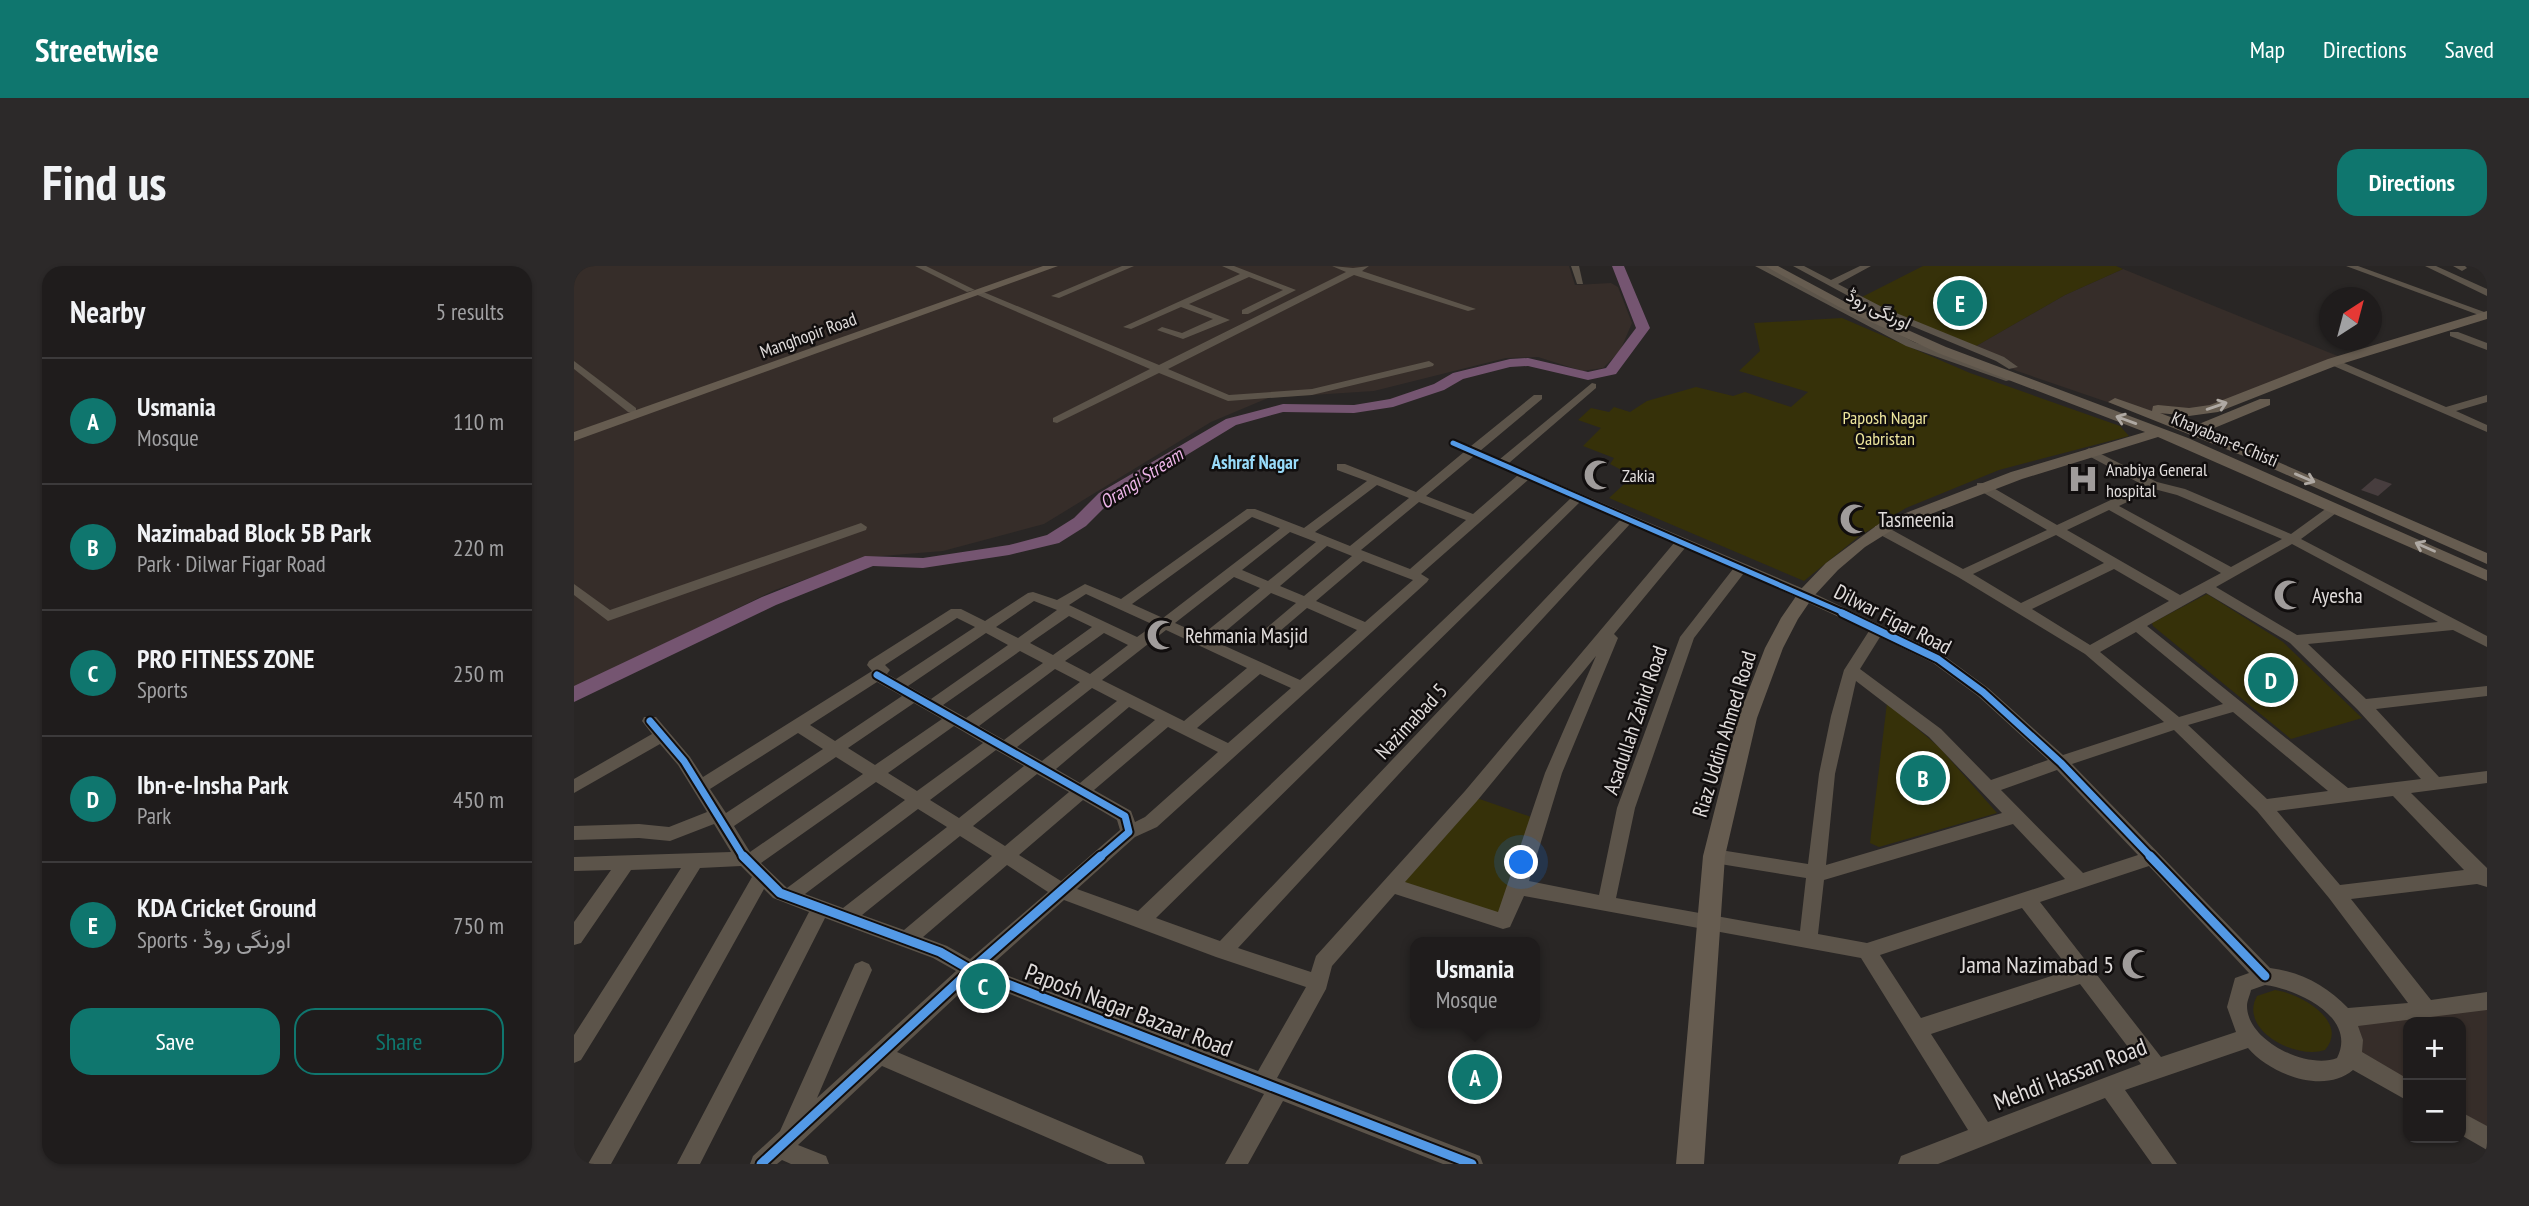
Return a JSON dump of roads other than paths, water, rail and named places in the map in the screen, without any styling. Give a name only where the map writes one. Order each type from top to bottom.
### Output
[{"type":"main road","name":"Manghopir Road","points":[[574,437],[1040,266]]},
{"type":"main road","name":"Manghopir Road","points":[[574,431],[1053,266]]},
{"type":"main road","points":[[1770,266],[1843,306],[1948,347]]},
{"type":"main road","points":[[1785,266],[1948,347]]},
{"type":"main road","points":[[2195,431],[2349,369],[2454,334],[2486,318]]},
{"type":"main road","points":[[2102,398],[2178,411],[2206,410],[2333,362],[2486,318]]},
{"type":"main road","name":"Khayaban-e-Chisti","points":[[1948,347],[2068,399],[2159,432],[2487,576]]},
{"type":"main road","name":"Khayaban-e-Chisti","points":[[1948,347],[2195,431],[2487,559]]},
{"type":"main road","name":"Riaz Uddin Ahmed Road","points":[[1690,1164],[1714,856],[1724,807],[1770,656],[1806,595],[1827,571],[1880,529],[1981,486],[2159,432]]},
{"type":"street","points":[[574,268],[580,266]]},
{"type":"street","points":[[919,266],[1157,369],[1218,394],[1239,399],[1312,391],[1429,364]]},
{"type":"street","points":[[1056,296],[1130,266]]},
{"type":"street","points":[[1226,266],[1291,290],[1245,312]]},
{"type":"street","points":[[1336,266],[1471,309]]},
{"type":"street","points":[[1057,420],[1365,266]]},
{"type":"street","points":[[1575,266],[1580,282]]},
{"type":"street","name":"اورنگی روڈ","points":[[1759,266],[1910,344],[2068,399]]},
{"type":"street","name":"اورنگی روڈ","points":[[1797,266],[1881,310],[2000,359],[2013,367]]},
{"type":"street","points":[[1831,284],[1867,266]]},
{"type":"street","points":[[2350,266],[2486,318]]},
{"type":"street","points":[[2430,266],[2487,293]]},
{"type":"street","points":[[1128,327],[1249,274]]},
{"type":"street","points":[[1181,304],[1232,323]]},
{"type":"street","points":[[1162,330],[1183,337],[1221,319]]},
{"type":"street","points":[[2454,334],[2487,346]]},
{"type":"street","points":[[2333,362],[2487,429]]},
{"type":"street","points":[[574,364],[632,410]]},
{"type":"street","points":[[1502,464],[1592,386]]},
{"type":"street","points":[[1268,634],[1306,602],[1418,496],[1538,397]]},
{"type":"street","points":[[2446,411],[2487,398]]},
{"type":"street","name":"Dilwar Figar Road","points":[[1453,443],[1806,595],[1938,659],[1965,678],[2062,762],[2265,976]]},
{"type":"street","points":[[2089,452],[2152,485],[2181,492],[2292,539],[2487,642]]},
{"type":"street","points":[[1340,467],[1474,519]]},
{"type":"street","points":[[1413,574],[1527,474]]},
{"type":"street","points":[[1307,532],[1376,480]]},
{"type":"street","points":[[1963,574],[2152,485]]},
{"type":"street","points":[[1981,486],[2179,601]]},
{"type":"street","points":[[1141,920],[1579,497]]},
{"type":"street","points":[[2109,505],[2229,572]]},
{"type":"street","points":[[2090,651],[2292,539],[2335,508]]},
{"type":"street","points":[[761,1164],[971,970],[1129,832],[1151,822],[1422,579],[1250,512],[1122,605]]},
{"type":"street","name":"Nazimabad 5","points":[[1223,951],[1629,518]]},
{"type":"street","points":[[789,896],[918,800],[1093,680],[1290,526]]},
{"type":"street","points":[[574,588],[608,616],[861,527]]},
{"type":"street","points":[[1880,529],[1963,574],[2090,651],[2177,724],[2263,806],[2336,893],[2426,1010]]},
{"type":"street","points":[[1203,642],[1327,540]]},
{"type":"street","points":[[1236,1164],[1319,983],[1324,962],[1471,796],[1682,541]]},
{"type":"street","points":[[2021,609],[2114,564]]},
{"type":"street","name":"Asadullah Zahid Road","points":[[1606,904],[1626,808],[1687,637],[1742,567]]},
{"type":"street","points":[[1232,571],[1366,628]]},
{"type":"street","points":[[2205,586],[2295,640],[2363,705],[2435,785]]},
{"type":"street","points":[[931,706],[1019,644],[1085,588],[1300,686]]},
{"type":"street","points":[[896,686],[1033,596],[1139,644]]},
{"type":"street","points":[[700,788],[877,675],[882,670],[874,665],[956,612],[1229,751]]},
{"type":"street","points":[[1391,885],[1501,922],[1505,919],[1568,733],[1619,620]]},
{"type":"street","points":[[2137,625],[2346,796]]},
{"type":"street","points":[[2295,640],[2456,625]]},
{"type":"street","points":[[599,1164],[752,865],[875,774],[1055,661],[1102,626]]},
{"type":"street","points":[[1808,941],[1827,774],[1852,670],[1878,628]]},
{"type":"street","points":[[1186,729],[1258,667]]},
{"type":"street","points":[[1852,670],[1935,733],[2080,883]]},
{"type":"street","points":[[877,675],[1125,816],[1129,832]]},
{"type":"street","points":[[2363,705],[2487,691]]},
{"type":"street","points":[[574,833],[639,831],[670,834],[720,820],[914,696]]},
{"type":"street","points":[[846,918],[960,827],[1129,699]]},
{"type":"street","points":[[1988,788],[2122,740],[2237,705]]},
{"type":"street","points":[[906,940],[1167,719]]},
{"type":"street","points":[[799,725],[1062,891],[1223,951],[1319,983]]},
{"type":"street","name":"Paposh Nagar Bazaar Road","points":[[574,787],[656,728],[684,761],[720,820],[752,865],[780,893],[940,952],[971,970],[1271,1086],[1431,1157],[1472,1164]]},
{"type":"street","points":[[2263,806],[2487,777]]},
{"type":"street","points":[[2398,790],[2485,878]]},
{"type":"street","points":[[1714,856],[1815,874],[2016,816]]},
{"type":"street","points":[[1518,887],[1867,951],[2152,858]]},
{"type":"street","points":[[574,864],[695,861],[752,865]]},
{"type":"street","points":[[574,1053],[695,861]]},
{"type":"street","points":[[574,937],[626,863]]},
{"type":"street","points":[[2336,893],[2485,878]]},
{"type":"street","points":[[2027,900],[2157,1068]]},
{"type":"street","points":[[688,1164],[821,908]]},
{"type":"street","points":[[1867,951],[1983,1134]]},
{"type":"street","points":[[783,1144],[862,970]]},
{"type":"street","points":[[1917,1029],[2085,974]]},
{"type":"street","points":[[2265,976],[2296,982],[2316,992],[2343,1018],[2354,1043],[2352,1058],[2340,1069],[2323,1073],[2306,1071],[2284,1063],[2251,1037],[2239,1020],[2235,996],[2242,984],[2265,976]]},
{"type":"street","points":[[2343,1018],[2487,1001]]},
{"type":"street","name":"Mehdi Hassan Road","points":[[1923,1162],[1983,1134],[2157,1068],[2251,1037]]},
{"type":"street","points":[[881,1055],[1133,1164]]},
{"type":"street","points":[[2352,1058],[2403,1088]]},
{"type":"street","points":[[2110,1087],[2166,1164]]},
{"type":"street","points":[[2466,1126],[2487,1139]]},
{"type":"street","points":[[783,1144],[818,1164]]},
{"type":"waterway","name":"Orangi Stream","points":[[574,695],[769,601],[871,560],[923,563],[1009,550],[1053,539],[1080,522],[1105,497],[1231,422],[1283,408],[1354,409],[1393,403],[1439,387],[1458,376],[1510,363],[1528,362],[1588,376],[1611,371],[1643,328],[1618,266]]},
{"type":"place","name":"KDA Cricket Ground","points":[[1960,303]]},
{"type":"place","name":"Zakia","points":[[1599,475]]},
{"type":"place","name":"Anabiya General hospital","points":[[2083,479]]},
{"type":"place","name":"Tasmeenia","points":[[1855,519]]},
{"type":"place","name":"Ayesha","points":[[2289,595]]},
{"type":"place","name":"Rehmania Masjid","points":[[1162,635]]},
{"type":"place","name":"Ibn-e-Insha Park","points":[[2271,680]]},
{"type":"place","name":"Nazimabad Block 5B Park","points":[[1923,778]]},
{"type":"place","name":"Jama Nazimabad 5","points":[[2137,964]]},
{"type":"place","name":"PRO FITNESS ZONE","points":[[983,986]]},
{"type":"place","name":"Usmania","points":[[1475,1077]]},
{"type":"district","name":"Ashraf Nagar","points":[[1255,462]]},
{"type":"park label","name":"Paposh Nagar Qabristan","points":[[1885,427]]}]
